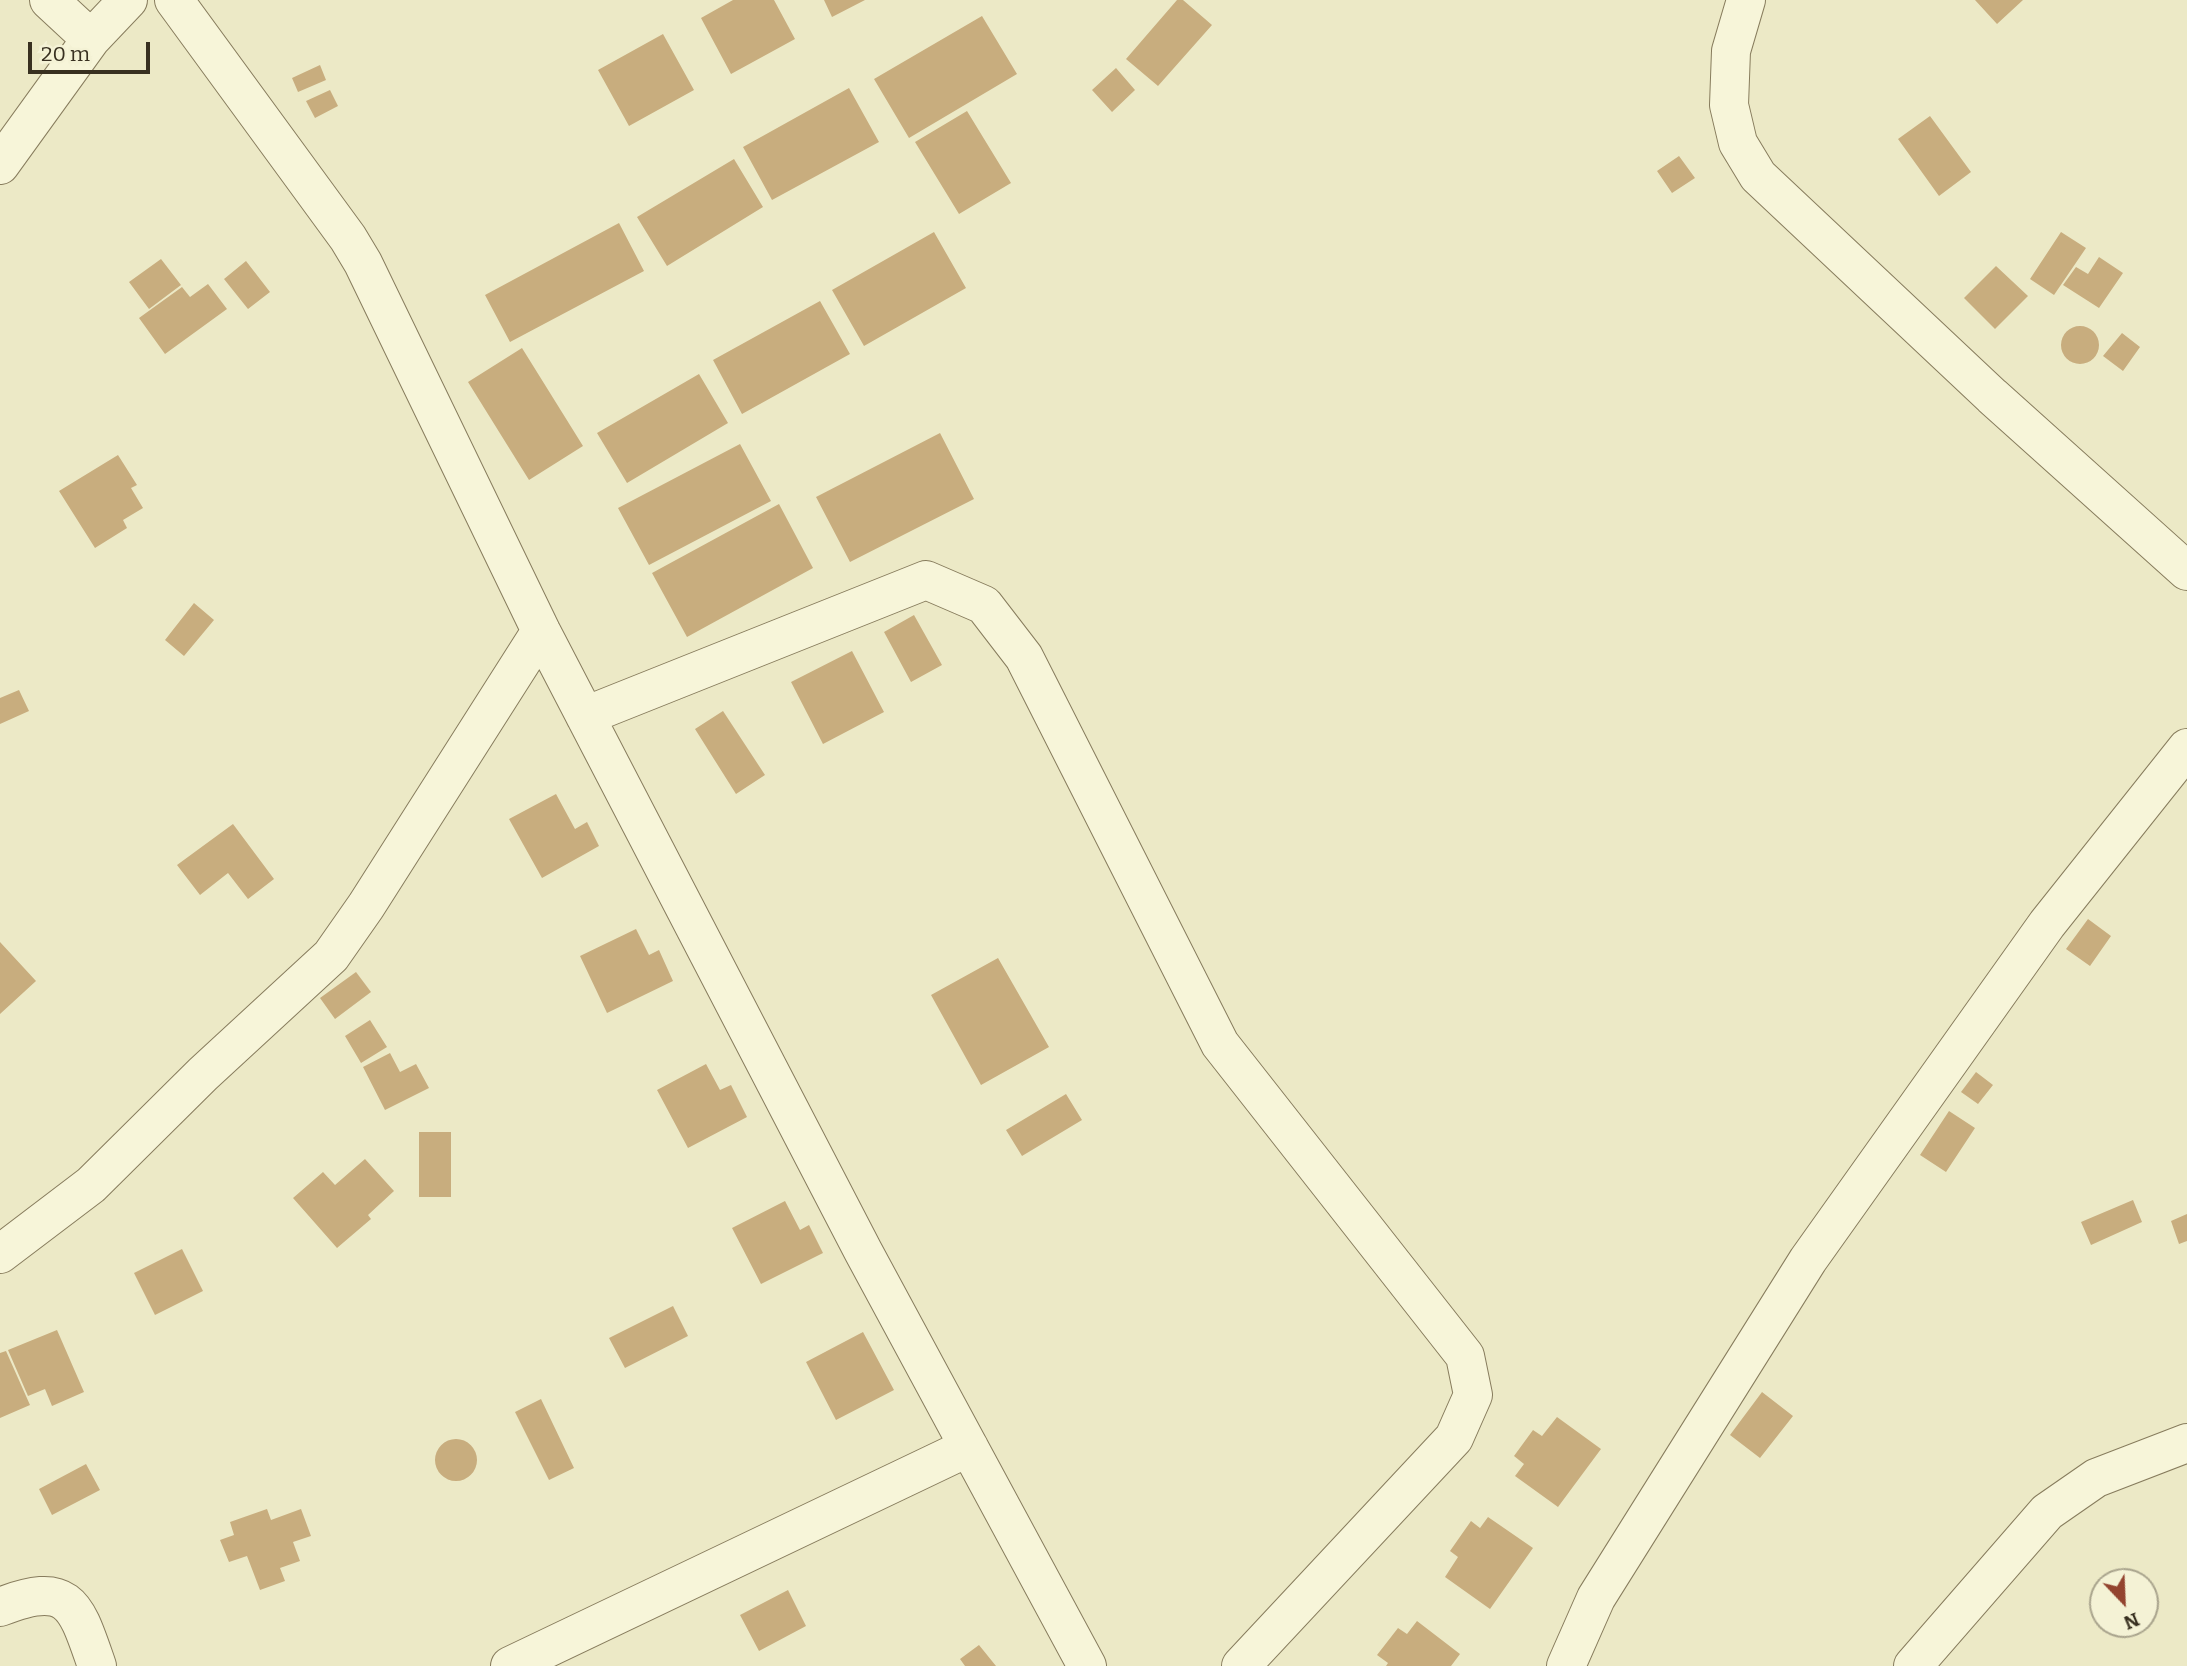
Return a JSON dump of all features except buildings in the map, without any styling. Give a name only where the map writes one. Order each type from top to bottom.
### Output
[{"type":"street","points":[[49,0],[91,39]]},
{"type":"street","points":[[0,165],[91,39],[128,0]]},
{"type":"street","points":[[174,0],[358,255],[541,631],[863,1251],[1087,1666]]},
{"type":"street","points":[[1746,0],[1731,51],[1729,105],[1738,143],[1758,176],[1992,396],[2187,571]]},
{"type":"street","points":[[585,716],[926,580],[984,606],[1024,657],[1220,1044],[1465,1356],[1473,1395],[1454,1438],[1241,1666]]},
{"type":"street","points":[[0,1254],[91,1185],[203,1074],[331,956],[366,906],[541,631]]},
{"type":"street","points":[[1566,1666],[1596,1598],[1808,1260],[2047,924],[2187,748]]},
{"type":"street","points":[[1913,1666],[2047,1512],[2096,1478],[2187,1443]]},
{"type":"street","points":[[510,1666],[969,1447]]},
{"type":"street","points":[[0,1607],[33,1597],[54,1596],[69,1603],[79,1616],[97,1666]]}]
